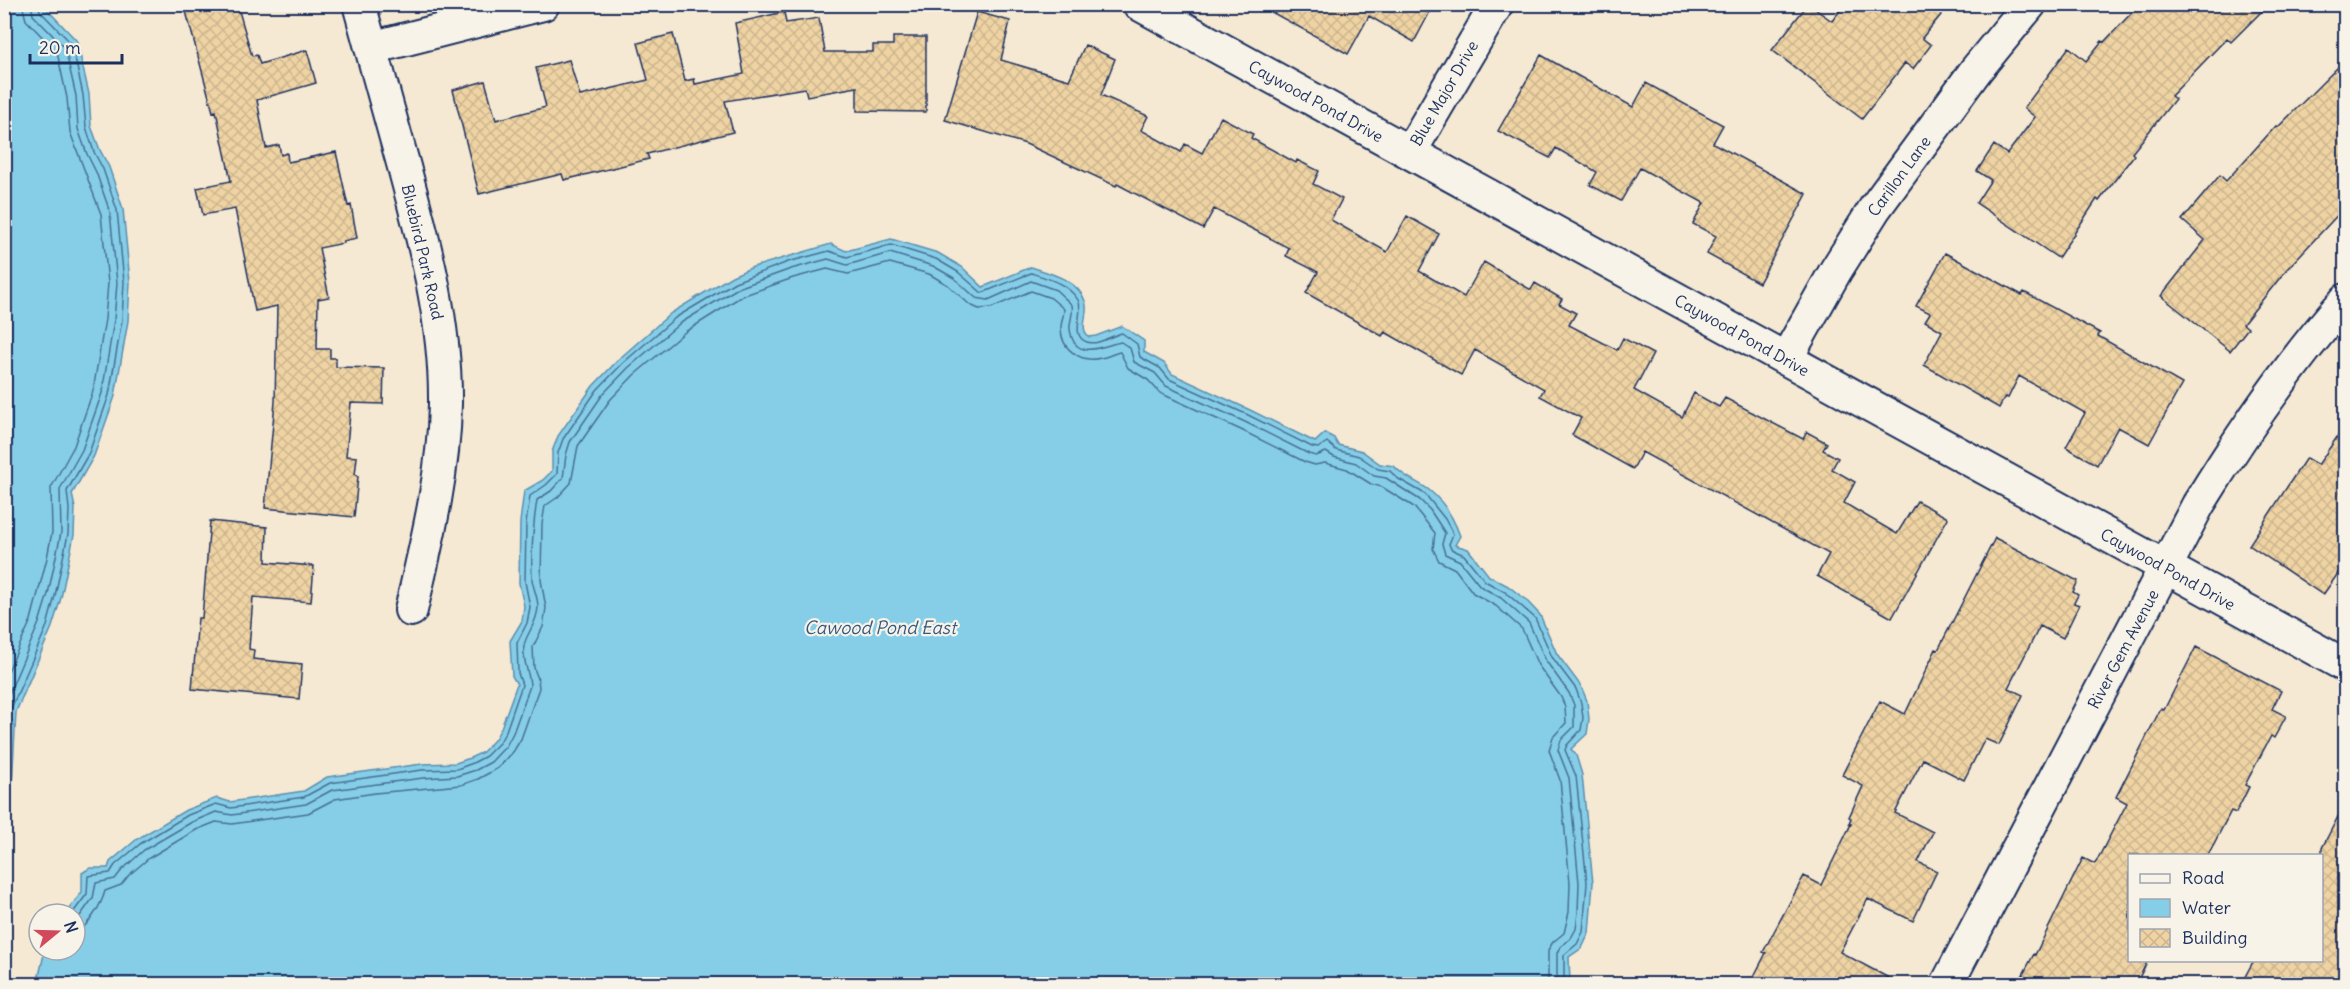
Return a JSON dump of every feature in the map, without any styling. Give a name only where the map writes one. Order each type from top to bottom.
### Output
[{"type":"street","name":"Bluebird Park Road","points":[[359,4],[430,268],[441,327],[445,405],[438,485],[435,508],[411,610]]},
{"type":"street","points":[[371,48],[543,4]]},
{"type":"street","name":"Caywood Pond Drive","points":[[1138,4],[2346,666]]},
{"type":"street","name":"Blue Major Drive","points":[[1410,152],[1497,4]]},
{"type":"street","name":"Carillon Lane","points":[[1786,359],[1841,262],[1875,208],[1970,78],[2030,4]]},
{"type":"street","name":"River Gem Avenue","points":[[1947,984],[2198,505],[2242,434],[2295,362],[2346,300]]},
{"type":"water","points":[[42,4],[77,41],[89,94],[91,126],[109,167],[123,209],[130,282],[128,321],[115,396],[94,456],[72,494],[75,508],[74,535],[61,598],[52,627],[16,712],[11,804],[5,824],[4,5]]},
{"type":"water","name":"Cawood Pond East","points":[[891,239],[938,253],[962,267],[983,287],[1031,267],[1062,278],[1076,288],[1085,301],[1084,329],[1089,337],[1122,326],[1144,341],[1144,352],[1164,363],[1172,374],[1315,442],[1325,433],[1334,438],[1338,445],[1362,451],[1380,464],[1394,466],[1439,499],[1460,536],[1455,545],[1468,549],[1489,576],[1508,586],[1540,615],[1557,654],[1581,686],[1587,701],[1589,719],[1587,734],[1571,749],[1576,755],[1582,775],[1593,883],[1589,933],[1582,948],[1569,957],[1570,984],[37,984],[42,962],[87,962],[87,902],[74,902],[82,892],[82,873],[90,868],[108,868],[110,862],[137,839],[186,810],[217,798],[230,802],[304,791],[327,777],[422,764],[456,763],[483,752],[501,728],[517,684],[512,676],[510,641],[522,621],[524,606],[519,583],[520,522],[524,491],[543,480],[552,471],[552,452],[558,436],[593,386],[619,359],[671,313],[732,276],[753,267],[831,244],[846,251]]},
{"type":"building","points":[[184,4],[237,4],[252,56],[257,55],[260,64],[307,50],[316,83],[257,100],[266,148],[279,145],[281,155],[287,153],[288,162],[336,152],[348,206],[351,205],[357,238],[319,248],[329,297],[318,299],[317,349],[330,349],[330,358],[336,358],[336,367],[384,368],[383,404],[351,403],[346,456],[357,457],[355,475],[358,476],[354,517],[265,508],[275,402],[277,306],[255,311],[235,209],[203,215],[197,188],[231,181],[216,111],[213,112]]},
{"type":"building","points":[[1257,4],[1434,4],[1414,42],[1369,16],[1348,54]]},
{"type":"building","points":[[1808,4],[1832,21],[1845,4],[1950,4],[1922,38],[1931,45],[1913,69],[1905,63],[1862,119],[1772,50]]},
{"type":"building","points":[[2140,4],[2269,4],[2231,42],[2227,38],[2171,96],[2175,99],[2132,153],[2134,155],[2099,201],[2097,199],[2058,258],[1976,203],[1991,180],[1977,171],[1994,145],[2007,154],[2035,117],[2024,108],[2069,47],[2086,61],[2102,41],[2104,42]]},
{"type":"building","points":[[784,12],[786,23],[819,18],[825,52],[873,52],[873,45],[893,45],[893,37],[926,37],[926,112],[857,111],[857,87],[807,96],[805,88],[725,101],[733,132],[647,154],[649,159],[564,180],[562,174],[479,194],[453,90],[485,81],[496,120],[546,107],[536,68],[569,60],[580,96],[648,80],[638,43],[673,34],[685,81],[694,79],[695,84],[744,74],[735,23]]},
{"type":"building","points":[[977,12],[1010,21],[1001,60],[1069,80],[1085,45],[1115,59],[1101,95],[1148,116],[1141,130],[1181,152],[1185,144],[1202,153],[1221,117],[1253,134],[1251,138],[1296,163],[1297,160],[1319,171],[1313,184],[1342,199],[1331,220],[1387,252],[1407,216],[1439,234],[1419,271],[1464,297],[1484,262],[1531,290],[1535,283],[1562,299],[1559,304],[1576,313],[1569,325],[1617,350],[1623,338],[1653,354],[1634,390],[1682,417],[1694,393],[1719,407],[1725,398],[1803,439],[1807,432],[1827,443],[1823,450],[1838,458],[1832,469],[1855,482],[1844,503],[1897,534],[1917,501],[1948,518],[1892,618],[1817,576],[1829,554],[1642,452],[1633,469],[1572,435],[1581,418],[1540,396],[1544,389],[1475,350],[1461,375],[1385,332],[1382,336],[1306,293],[1318,272],[1286,256],[1289,248],[1214,209],[1203,229],[1117,184],[1116,186],[1026,144],[945,120]]},
{"type":"building","points":[[1541,55],[1633,107],[1646,83],[1723,125],[1713,143],[1807,194],[1759,283],[1707,254],[1716,236],[1693,224],[1704,203],[1640,168],[1621,201],[1590,185],[1597,172],[1556,148],[1550,158],[1498,131]]},
{"type":"building","points":[[2346,59],[2346,206],[2287,269],[2243,324],[2248,328],[2230,351],[2161,296],[2205,240],[2182,220],[2220,175],[2226,181],[2276,126],[2278,127]]},
{"type":"building","points":[[1945,253],[2022,295],[2024,292],[2100,333],[2098,336],[2182,384],[2149,444],[2118,427],[2097,465],[2066,447],[2085,413],[2019,376],[2008,398],[2005,397],[1999,408],[1924,365],[1942,331],[1925,321],[1930,313],[1916,306]]},
{"type":"building","points":[[2346,424],[2346,562],[2323,595],[2249,545],[2306,458],[2318,465]]},
{"type":"building","points":[[210,521],[267,527],[266,562],[314,566],[311,602],[253,597],[249,649],[254,650],[253,659],[302,664],[299,699],[192,689],[198,618],[202,618]]},
{"type":"building","points":[[1995,538],[2078,581],[2073,592],[2078,595],[2074,603],[2079,605],[2063,638],[2040,626],[2008,688],[2023,695],[1999,745],[1985,739],[1964,780],[1923,759],[1895,813],[1933,832],[1918,862],[1937,871],[1913,921],[1868,899],[1840,952],[1900,984],[1750,984],[1766,953],[1763,952],[1804,876],[1821,885],[1851,824],[1849,817],[1863,786],[1842,775],[1880,701],[1905,714],[1936,649],[1938,650]]},
{"type":"building","points":[[2196,647],[2281,691],[2272,709],[2286,716],[2274,738],[2271,736],[2245,785],[2249,787],[2236,813],[2231,811],[2209,854],[2128,854],[2128,962],[2147,962],[2136,984],[2018,984],[2035,955],[2083,858],[2095,864],[2127,803],[2116,797],[2161,708],[2164,710]]},
{"type":"building","points":[[2346,801],[2346,984],[2241,984],[2253,962],[2323,962],[2322,848]]}]
